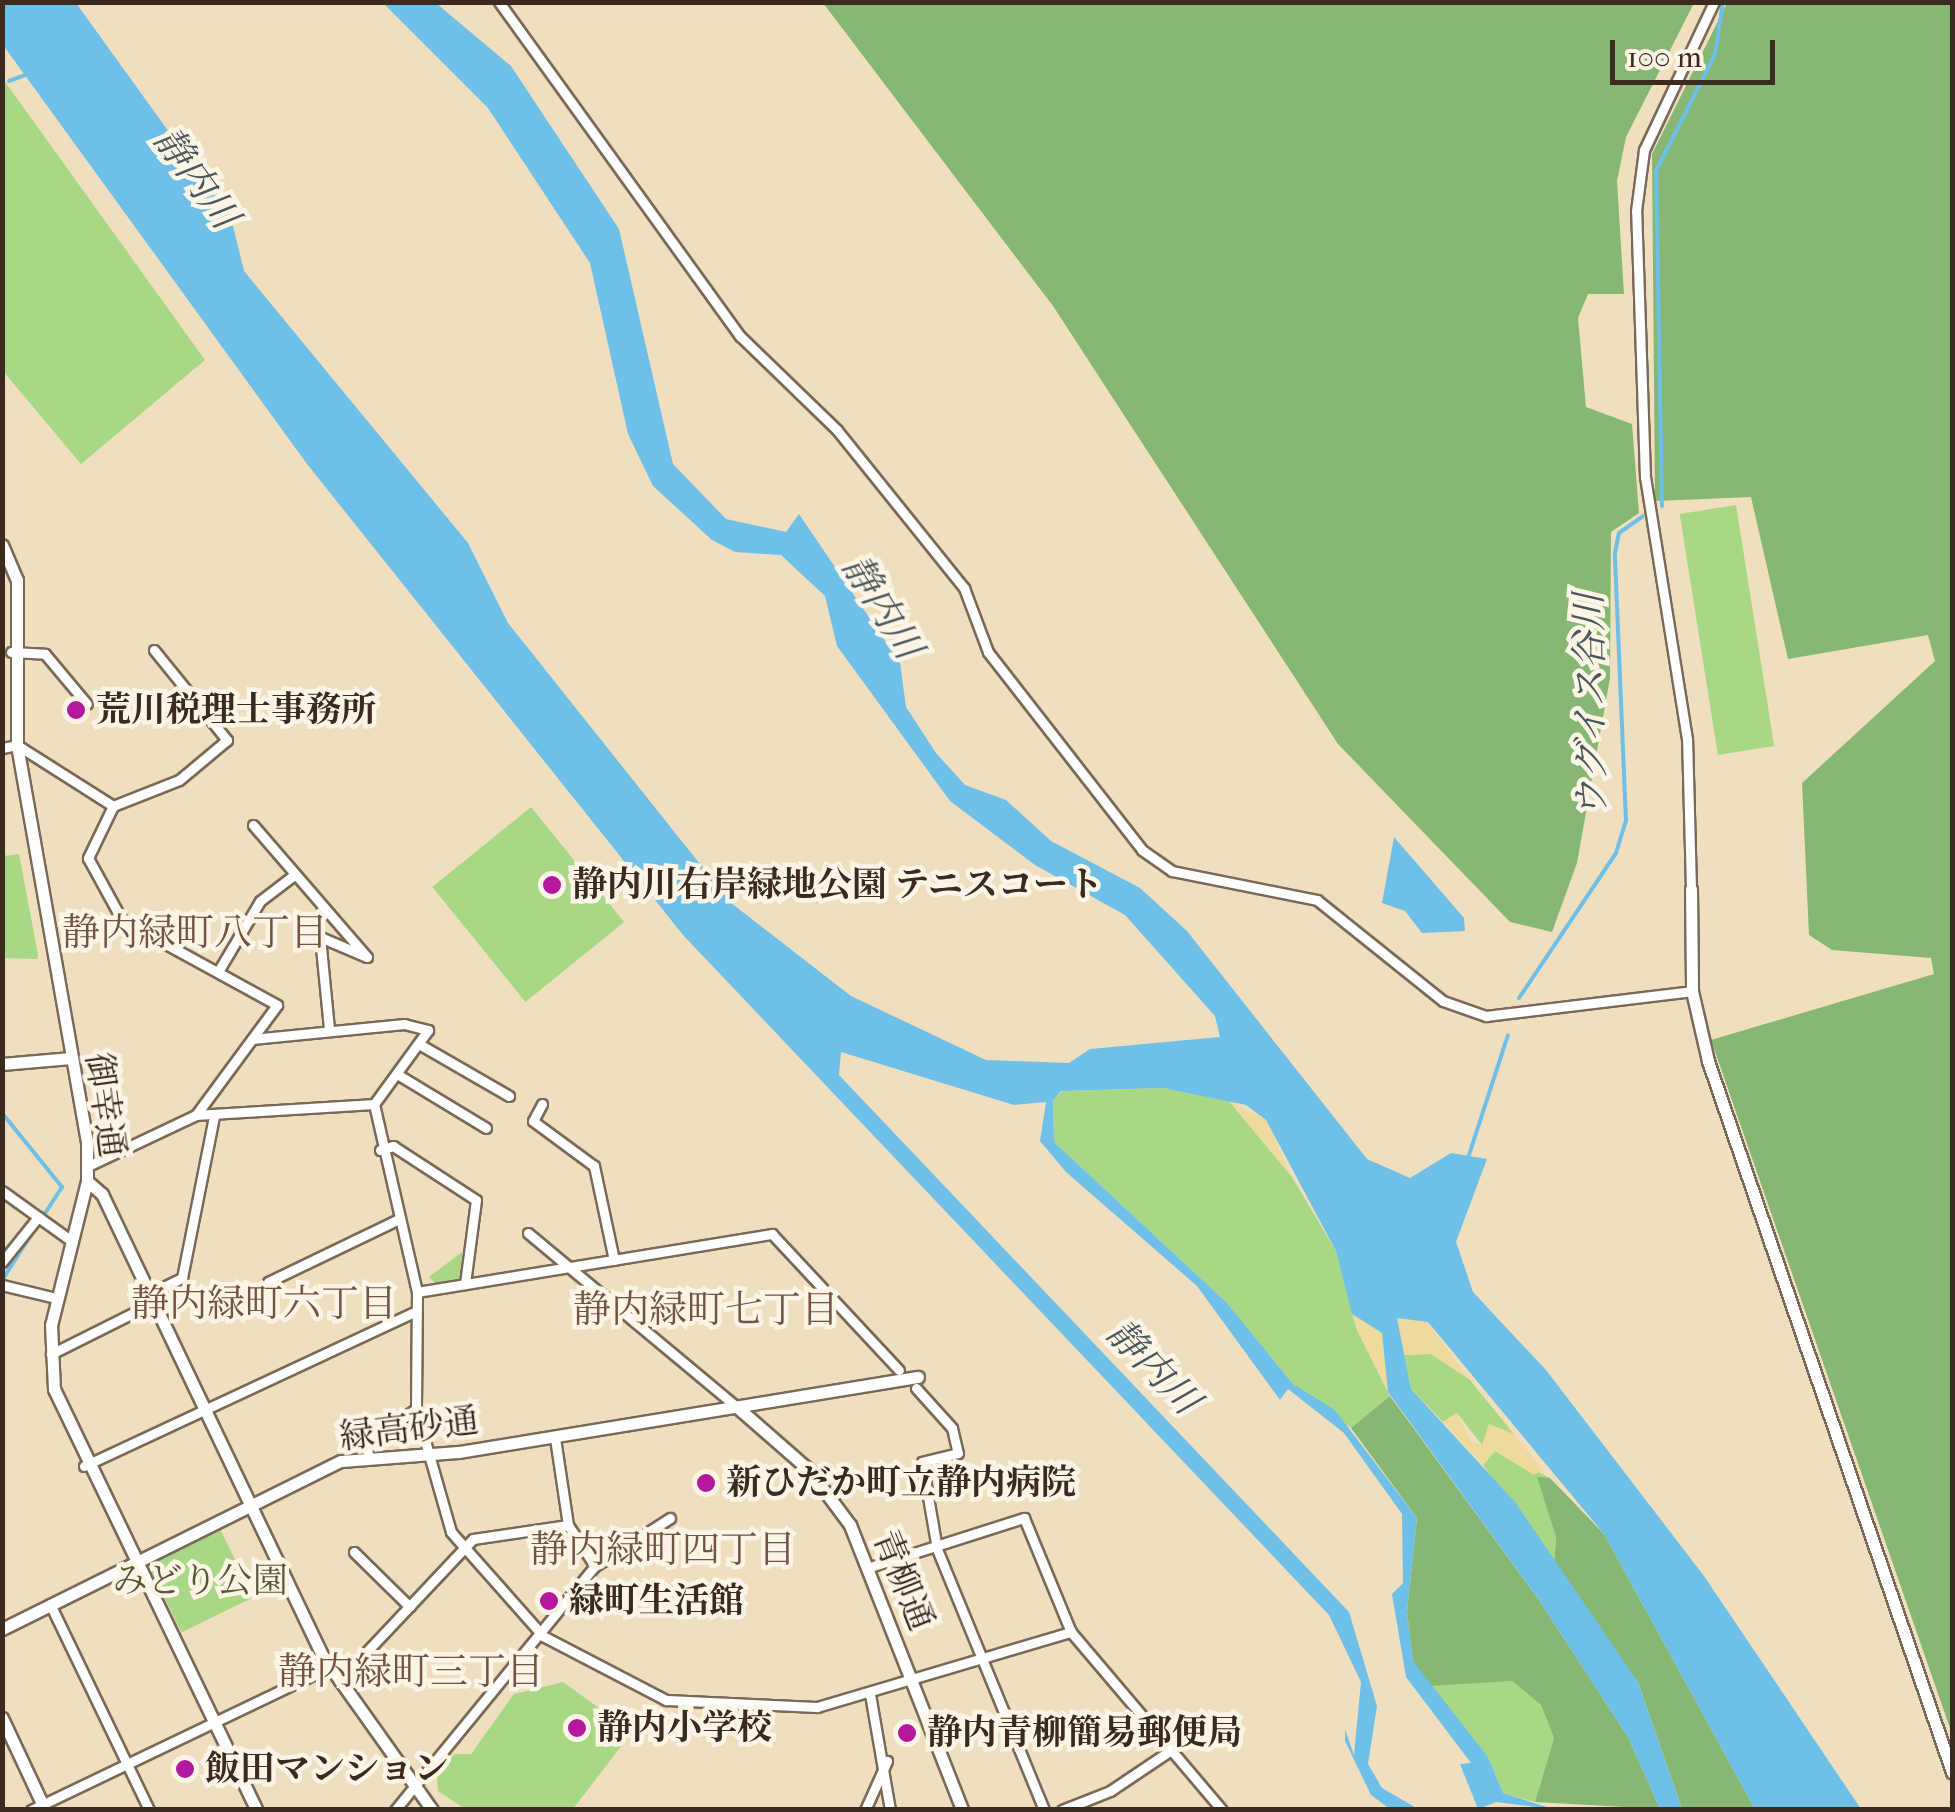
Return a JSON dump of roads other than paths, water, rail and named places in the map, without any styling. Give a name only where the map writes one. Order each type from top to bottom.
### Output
[{"type":"street","points":[[498,2],[740,336],[837,430],[964,588],[988,652],[1142,850],[1172,871],[1318,900],[1415,982],[1486,1016],[1692,990]]},
{"type":"street","points":[[1714,2],[1644,150],[1636,212],[1645,477],[1687,739],[1692,990],[1758,1224],[1952,1772]]},
{"type":"street","name":"御幸通","points":[[2,545],[17,580],[11,652],[16,745],[88,1166],[73,1242],[56,1298],[50,1354],[58,1403],[84,1466],[257,1810]]},
{"type":"street","points":[[154,650],[227,740],[179,780],[112,806],[88,858],[122,920],[277,1005],[196,1115]]},
{"type":"street","points":[[11,652],[45,654],[87,704]]},
{"type":"street","points":[[2,748],[16,745],[112,806]]},
{"type":"street","points":[[253,825],[367,957],[320,937],[329,1029]]},
{"type":"street","points":[[219,970],[260,901],[294,874]]},
{"type":"street","points":[[252,1038],[404,1024],[428,1030],[374,1104],[380,1150],[418,1292],[416,1409],[426,1454],[462,1551],[543,1636],[624,1684],[690,1704],[817,1707],[1072,1632]]},
{"type":"street","points":[[418,1044],[509,1096]]},
{"type":"street","points":[[2,1064],[72,1058]]},
{"type":"street","points":[[397,1074],[486,1128]]},
{"type":"street","points":[[88,1166],[196,1115],[374,1104]]},
{"type":"street","points":[[542,1104],[533,1121],[594,1166],[614,1260]]},
{"type":"street","points":[[50,1354],[182,1278],[214,1116]]},
{"type":"street","points":[[380,1150],[393,1146],[476,1200],[466,1284]]},
{"type":"street","points":[[87,1181],[151,1299],[246,1503],[329,1667],[412,1791],[432,1810]]},
{"type":"street","points":[[2,1191],[73,1242]]},
{"type":"street","points":[[268,1282],[399,1219]]},
{"type":"street","points":[[2,1262],[42,1220]]},
{"type":"street","points":[[528,1233],[560,1268],[737,1407]]},
{"type":"street","points":[[418,1292],[772,1234],[900,1370]]},
{"type":"street","points":[[2,1285],[56,1298]]},
{"type":"street","points":[[84,1466],[202,1407],[415,1312]]},
{"type":"street","points":[[917,1383],[952,1428],[958,1453],[922,1462],[937,1549],[1044,1810]]},
{"type":"street","name":"緑高砂通","points":[[2,1630],[246,1503],[368,1457],[555,1438],[737,1407],[917,1383]]},
{"type":"street","name":"青柳通","points":[[737,1407],[808,1470],[870,1567],[962,1810]]},
{"type":"street","points":[[368,1457],[367,1443],[416,1409]]},
{"type":"street","points":[[555,1438],[568,1524],[595,1566]]},
{"type":"street","points":[[394,1810],[543,1636],[595,1566],[670,1518]]},
{"type":"street","points":[[870,1567],[937,1549],[1024,1518],[1072,1632],[1168,1752],[1222,1810]]},
{"type":"street","points":[[339,1681],[473,1539],[568,1524]]},
{"type":"street","points":[[354,1552],[410,1606]]},
{"type":"street","points":[[50,1604],[149,1810]]},
{"type":"street","points":[[2,1718],[40,1808],[329,1667]]},
{"type":"street","points":[[870,1694],[888,1758],[890,1810]]},
{"type":"street","points":[[1062,1810],[1110,1791],[1168,1752]]},
{"type":"street","points":[[864,1810],[888,1758]]},
{"type":"water","name":"静内川","points":[[2,3],[76,3],[231,218],[244,271],[468,543],[508,623],[731,903],[851,996],[986,1060],[1069,1063],[1090,1049],[1220,1037],[1215,1016],[1125,915],[1035,865],[950,801],[837,646],[825,596],[781,555],[735,552],[712,540],[653,486],[628,434],[590,263],[488,108],[383,3],[436,3],[511,66],[619,229],[673,464],[726,519],[786,532],[799,514],[900,663],[906,707],[936,753],[965,785],[1006,800],[1051,841],[1140,888],[1187,931],[1367,1159],[1410,1178],[1451,1153],[1487,1159],[1456,1242],[1473,1292],[1546,1370],[1704,1576],[1861,1809],[1755,1809],[1604,1534],[1428,1322],[1397,1318],[1411,1389],[1515,1502],[1638,1682],[1682,1809],[1660,1809],[1628,1737],[1539,1600],[1388,1392],[1382,1333],[1352,1314],[1336,1251],[1266,1120],[1246,1105],[1163,1088],[1061,1091],[1053,1101],[1054,1142],[1227,1303],[1293,1384],[1335,1410],[1417,1518],[1407,1612],[1413,1661],[1488,1757],[1503,1793],[1553,1809],[1496,1802],[1478,1809],[1460,1764],[1471,1763],[1406,1677],[1392,1594],[1403,1583],[1402,1514],[1344,1433],[1288,1389],[1280,1400],[1197,1286],[1066,1172],[1040,1141],[1046,1102],[1014,1105],[841,1052],[839,1075],[1349,1612],[1377,1706],[1368,1764],[1382,1788],[1418,1809],[1390,1809],[1371,1795],[1345,1741],[1345,1729],[1354,1755],[1361,1682],[1329,1615],[683,935],[307,464],[3,45]]},
{"type":"water","points":[[1394,837],[1464,918],[1465,931],[1422,933],[1405,911],[1382,903]]},
{"type":"waterway","name":"ウグイス谷川","points":[[1662,506],[1656,171],[1715,54],[1723,2]]},
{"type":"waterway","points":[[9,81],[28,74]]},
{"type":"waterway","name":"ウグイス谷川","points":[[1519,998],[1616,853],[1626,821],[1615,553],[1619,533],[1643,516]]},
{"type":"waterway","name":"ウグイス谷川","points":[[1468,1158],[1508,1035]]},
{"type":"waterway","points":[[2,1113],[62,1187],[2,1280]]},
{"type":"place","name":"荒川税理士事務所","points":[[76,710]]},
{"type":"place","name":"静内川右岸緑地公園 テニスコート","points":[[552,885]]},
{"type":"place","name":"新ひだか町立静内病院","points":[[706,1483]]},
{"type":"place","name":"緑町生活館","points":[[549,1601]]},
{"type":"place","name":"静内小学校","points":[[577,1728]]},
{"type":"place","name":"静内青柳簡易郵便局","points":[[907,1733]]},
{"type":"place","name":"飯田マンション","points":[[185,1769]]},
{"type":"district","name":"静内緑町八丁目","points":[[195,933]]},
{"type":"district","name":"静内緑町六丁目","points":[[264,1304]]},
{"type":"district","name":"静内緑町七丁目","points":[[706,1310]]},
{"type":"district","name":"静内緑町四丁目","points":[[663,1550]]},
{"type":"district","name":"静内緑町三丁目","points":[[411,1672]]},
{"type":"park label","name":"みどり公園","points":[[200,1581]]}]
